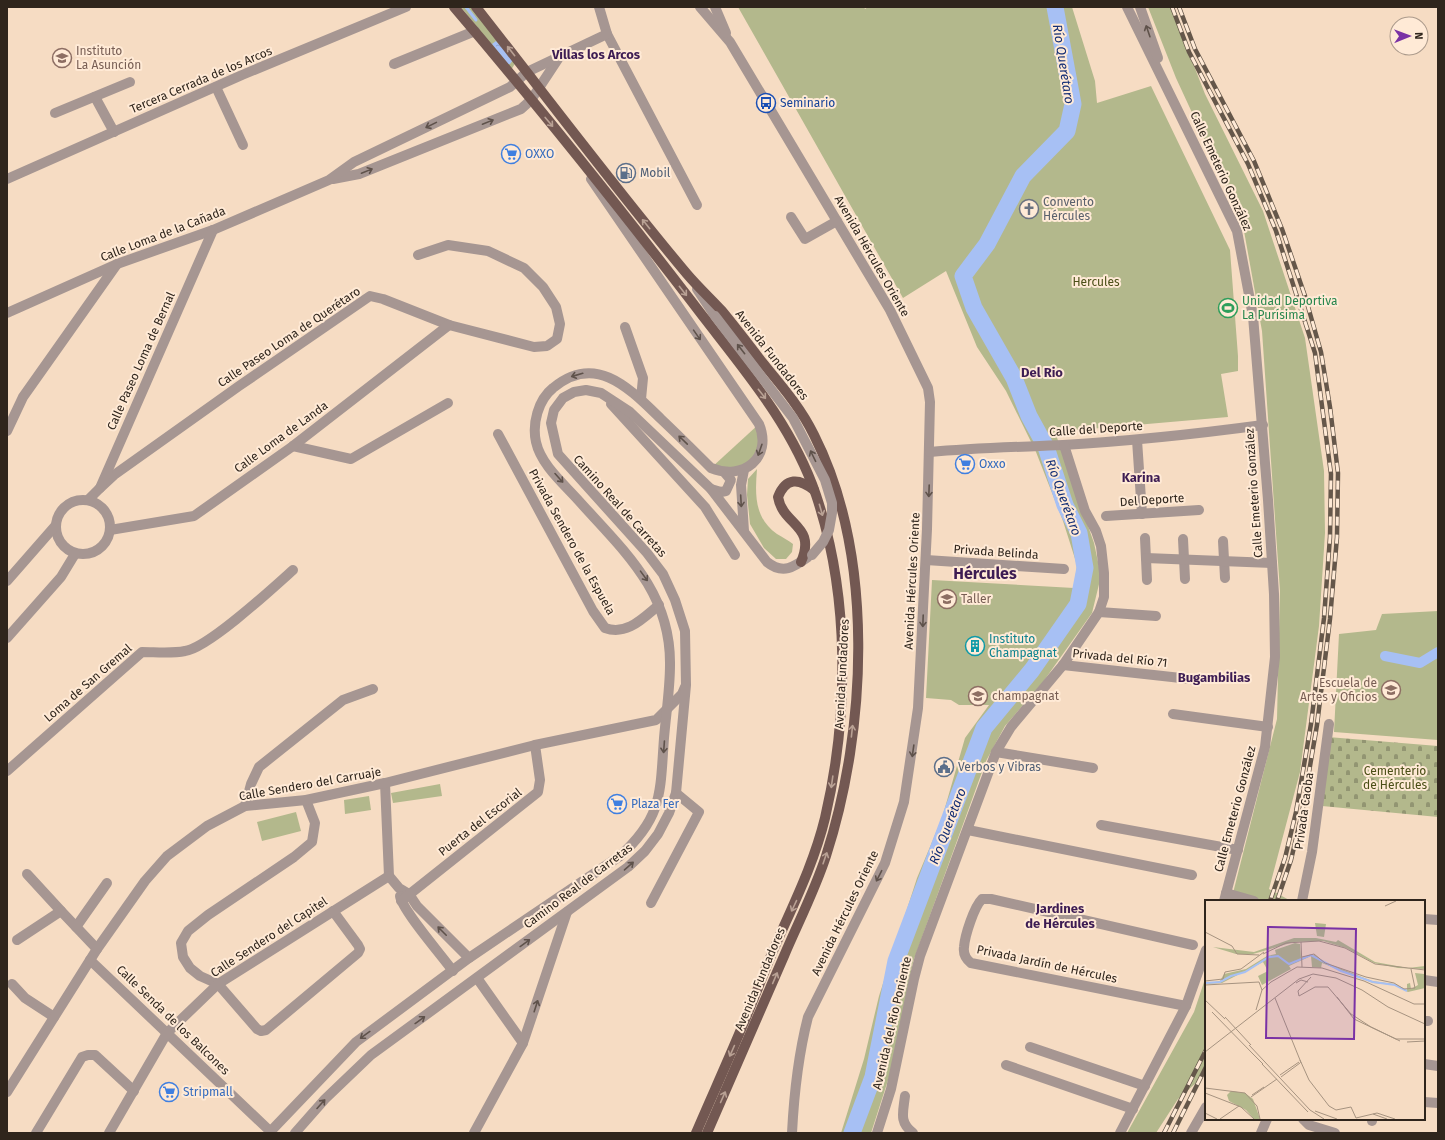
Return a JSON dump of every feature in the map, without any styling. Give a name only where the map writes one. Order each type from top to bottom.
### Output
[{"type":"main road","name":"Avenida Fundadores","points":[[454,7],[660,260],[772,407],[793,441],[815,491],[828,540],[841,617],[843,657],[841,706],[831,788],[824,822],[798,896],[775,945],[742,1027],[696,1133]]},
{"type":"main road","name":"Avenida Fundadores","points":[[476,7],[530,75],[577,139],[689,277],[732,323],[790,397],[813,432],[836,487],[845,522],[857,593],[859,637],[850,752],[842,801],[825,858],[707,1133]]},
{"type":"main road","points":[[476,33],[490,24]]},
{"type":"main road","points":[[801,562],[806,550],[805,538],[795,523],[783,510],[778,497],[781,489],[789,482],[794,481],[807,484],[815,491]]},
{"type":"street","name":"Tercera Cerrada de los Arcos","points":[[7,178],[216,87],[406,7]]},
{"type":"street","points":[[599,7],[607,34],[697,205]]},
{"type":"street","points":[[700,7],[730,42]]},
{"type":"street","points":[[715,7],[730,42]]},
{"type":"street","name":"Calle Emeterio González","points":[[1126,7],[1237,231],[1253,316],[1263,425],[1272,563],[1275,657],[1265,747],[1225,897]]},
{"type":"street","name":"Calle Emeterio González","points":[[1140,7],[1170,94]]},
{"type":"street","points":[[394,64],[476,33]]},
{"type":"street","name":"Calle Loma de la Cañada","points":[[330,180],[354,162],[510,86],[515,81],[530,75],[607,34]]},
{"type":"street","name":"Avenida Hércules Oriente","points":[[730,42],[890,310],[928,388],[930,402],[930,452],[926,560],[918,708],[904,802],[885,863],[808,1017],[801,1045],[794,1092],[792,1133]]},
{"type":"street","name":"Calle Loma de la Cañada","points":[[7,313],[117,264],[213,230],[330,180],[359,174],[520,109],[531,100],[558,59]]},
{"type":"street","points":[[55,114],[130,82]]},
{"type":"street","points":[[216,87],[243,145]]},
{"type":"street","points":[[95,98],[114,132]]},
{"type":"street","points":[[568,146],[759,424],[762,432],[762,443],[756,460],[744,470],[725,473]]},
{"type":"street","points":[[791,217],[806,239],[837,221]]},
{"type":"street","name":"Calle Paseo Loma de Bernal","points":[[88,500],[100,488],[213,230]]},
{"type":"street","name":"Calle Paseo Loma de Querétaro","points":[[100,488],[114,475],[239,386],[370,296],[383,299],[449,325],[534,347],[547,346],[557,338],[560,324],[556,306],[538,282],[524,268],[488,251],[448,245],[418,255]]},
{"type":"street","points":[[7,431],[23,397],[117,264]]},
{"type":"street","points":[[601,392],[630,412],[711,490],[767,562],[775,568],[789,568],[801,562],[812,555],[823,542],[829,530],[832,513],[829,490],[794,418],[715,316],[689,277]]},
{"type":"street","name":"Calle Loma de Landa","points":[[110,530],[194,516],[293,446],[449,325]]},
{"type":"street","points":[[625,328],[643,378],[641,399]]},
{"type":"street","name":"Camino Real de Carretas","points":[[270,1132],[356,1042],[469,958],[620,856],[636,842],[652,818],[661,788],[668,709],[670,664],[668,634],[659,605],[650,585],[635,563],[551,470],[536,443],[535,423],[540,406],[551,390],[566,379],[584,373],[602,375],[620,382],[641,399],[711,468],[725,473]]},
{"type":"street","name":"Camino Real de Carretas","points":[[295,1133],[325,1099],[371,1055],[628,867],[645,851],[658,834],[669,813],[676,793],[683,721],[686,685],[685,631],[675,600],[663,574],[647,553],[563,461],[557,448],[551,423],[554,410],[563,398],[574,392],[586,390],[601,392]]},
{"type":"street","points":[[601,392],[705,507],[735,555]]},
{"type":"street","points":[[293,446],[351,459],[448,403]]},
{"type":"street","name":"Calle del Deporte","points":[[930,452],[976,448],[1061,445],[1137,440],[1263,425]]},
{"type":"street","name":"Privada Sendero de la Espuela","points":[[498,434],[593,611],[605,628],[618,631],[630,627],[659,605]]},
{"type":"street","points":[[1137,440],[1142,514]]},
{"type":"street","name":"Avenida del Río Poniente","points":[[877,1133],[892,1088],[920,956],[996,752],[1011,727],[1063,665],[1099,612],[1104,597],[1104,573],[1101,546],[1096,531],[1085,511],[1061,445]]},
{"type":"street","points":[[744,470],[741,485],[744,532]]},
{"type":"street","points":[[711,490],[721,492],[726,491],[731,480],[725,473]]},
{"type":"street","points":[[88,500],[100,505],[108,516],[110,530],[104,544],[91,553],[75,554],[64,548],[57,537],[56,525],[58,516],[63,508],[70,502],[88,500]]},
{"type":"street","name":"Del Deporte","points":[[1106,516],[1200,510]]},
{"type":"street","points":[[7,581],[56,525]]},
{"type":"street","points":[[1145,538],[1148,580]]},
{"type":"street","points":[[1184,539],[1185,579]]},
{"type":"street","points":[[1223,541],[1225,578]]},
{"type":"street","points":[[7,638],[61,577],[75,554]]},
{"type":"street","points":[[1146,558],[1272,563]]},
{"type":"street","name":"Privada Belinda","points":[[926,560],[1064,569]]},
{"type":"street","name":"Loma de San Gremal","points":[[7,771],[142,652],[186,651],[206,642],[293,570]]},
{"type":"street","points":[[1099,612],[1156,616]]},
{"type":"street","name":"Privada del Río 71","points":[[1063,665],[1199,680]]},
{"type":"street","points":[[669,684],[673,696],[679,697]]},
{"type":"street","name":"Calle Sendero del Carruaje","points":[[7,1092],[97,949],[145,881],[167,856],[208,826],[245,806],[306,800],[385,783],[535,745],[614,730],[656,720],[679,697],[686,685]]},
{"type":"street","points":[[245,806],[253,779],[260,766],[342,700],[373,689]]},
{"type":"street","points":[[666,724],[670,715],[673,713],[680,715],[683,721]]},
{"type":"street","points":[[1172,714],[1268,727]]},
{"type":"street","name":"Privada Caoba","points":[[1302,900],[1312,852],[1329,724]]},
{"type":"street","name":"Puerta del Escorial","points":[[401,901],[538,792],[540,780],[535,745]]},
{"type":"street","points":[[996,752],[1093,768]]},
{"type":"street","points":[[385,783],[388,876],[399,888],[409,894],[417,906],[469,958]]},
{"type":"street","points":[[651,904],[699,812],[676,793]]},
{"type":"street","points":[[306,800],[315,823],[312,842],[294,857],[208,915],[188,931],[181,943],[183,957],[190,968],[200,976],[218,984],[257,1029],[261,1031],[266,1030],[358,953],[360,949],[358,945],[333,911]]},
{"type":"street","points":[[1101,825],[1238,850]]},
{"type":"street","points":[[968,830],[1192,875]]},
{"type":"street","points":[[27,874],[97,949]]},
{"type":"street","name":"Calle Sendero del Capitel","points":[[109,1133],[167,1033],[218,984],[388,876]]},
{"type":"street","points":[[76,927],[107,883]]},
{"type":"street","points":[[399,888],[401,901],[453,971]]},
{"type":"street","points":[[1225,897],[1247,900]]},
{"type":"street","name":"Privada Jardín de Hércules","points":[[1186,1006],[971,963],[965,957],[963,947],[977,905],[982,900],[990,900],[1193,945]]},
{"type":"street","points":[[17,940],[61,911]]},
{"type":"street","points":[[474,1133],[523,1044],[567,912]]},
{"type":"street","points":[[1425,919],[1438,920]]},
{"type":"street","points":[[1120,1133],[1186,1006],[1205,953]]},
{"type":"street","name":"Calle Senda de los Balcones","points":[[90,960],[270,1132]]},
{"type":"street","points":[[477,978],[523,1044]]},
{"type":"street","points":[[1425,980],[1438,982]]},
{"type":"street","points":[[12,984],[25,998],[54,1017]]},
{"type":"street","points":[[1030,1047],[1145,1086]]},
{"type":"street","points":[[36,1133],[82,1057],[88,1054],[95,1055],[134,1090]]},
{"type":"street","points":[[1425,1064],[1438,1066]]},
{"type":"street","points":[[1006,1066],[1133,1109]]},
{"type":"street","points":[[905,1096],[903,1120],[906,1128],[914,1133]]},
{"type":"street","points":[[1425,1102],[1438,1103]]},
{"type":"street","points":[[1191,1133],[1205,1109]]},
{"type":"street","points":[[1261,1133],[1267,1120]]},
{"type":"street","points":[[1304,1120],[1309,1125],[1335,1133]]},
{"type":"green space","points":[[461,7],[473,7],[516,62],[511,70]]},
{"type":"green space","name":"Hercules","points":[[738,7],[864,7],[865,9],[868,7],[1072,7],[1095,81],[1097,103],[1151,86],[1230,250],[1238,371],[1221,374],[1228,417],[1055,432],[1094,543],[1101,576],[1092,613],[1043,682],[1005,726],[986,761],[913,962],[890,1074],[871,1133],[841,1133],[864,1059],[879,996],[917,878],[942,818],[965,738],[989,705],[959,705],[951,700],[926,698],[932,580],[1074,588],[1077,565],[1063,521],[1036,452],[1006,391],[977,347],[946,271],[903,298]]},
{"type":"green space","points":[[1148,7],[1171,7],[1205,94],[1263,211],[1305,338],[1324,471],[1325,533],[1319,626],[1300,772],[1269,889],[1289,900],[1231,900],[1277,719],[1280,591],[1262,331],[1244,231],[1231,197],[1176,78]]},
{"type":"green space","points":[[759,424],[762,443],[744,470],[711,468]]},
{"type":"green space","points":[[757,469],[756,496],[760,513],[769,528],[793,544],[792,552],[786,559],[776,559],[764,548],[750,524],[747,495],[748,479]]},
{"type":"green space","points":[[1438,611],[1438,740],[1334,732],[1339,634],[1376,630],[1382,614]]},
{"type":"green space","name":"Cementerio de Hércules","points":[[1328,737],[1438,746],[1438,817],[1322,806]]},
{"type":"green space","points":[[440,784],[442,796],[393,803],[391,793]]},
{"type":"green space","points":[[369,796],[371,810],[345,814],[344,800]]},
{"type":"green space","points":[[296,812],[301,831],[262,841],[257,822]]},
{"type":"green space","points":[[1205,979],[1205,1075],[1178,1099],[1156,1133],[1127,1133],[1194,1012]]},
{"type":"water","points":[[496,41],[513,60],[510,64],[508,64],[492,44]]},
{"type":"waterway","points":[[466,7],[476,20]]},
{"type":"waterway","name":"Río Querétaro","points":[[852,1133],[873,1077],[896,961],[984,728],[1032,670],[1078,604],[1085,568],[1079,533],[1065,505],[1046,447],[1029,416],[1014,378],[974,308],[963,276],[987,244],[1023,176],[1067,131],[1073,104],[1055,7]]},
{"type":"waterway","points":[[1385,656],[1420,663],[1438,652]]},
{"type":"railway","points":[[1172,7],[1189,52],[1248,164],[1276,231],[1315,353],[1331,474],[1330,537],[1324,618],[1311,724],[1296,812],[1285,858],[1270,900]]},
{"type":"railway","points":[[1179,7],[1195,49],[1254,161],[1282,229],[1305,296],[1321,352],[1330,407],[1338,473],[1337,537],[1330,619],[1317,725],[1302,813],[1291,860],[1277,900]]},
{"type":"railway","points":[[1164,1133],[1205,1052]]},
{"type":"railway","points":[[1173,1133],[1205,1069]]},
{"type":"place","name":"Instituto La Asunción","points":[[62,58]]},
{"type":"place","name":"Seminario","points":[[766,103]]},
{"type":"place","name":"OXXO","points":[[511,154]]},
{"type":"place","name":"Mobil","points":[[626,173]]},
{"type":"place","name":"Convento Hércules","points":[[1029,209]]},
{"type":"place","name":"Unidad Deportiva La Purísima","points":[[1228,308]]},
{"type":"place","name":"Oxxo","points":[[965,464]]},
{"type":"place","name":"Taller","points":[[947,599]]},
{"type":"place","name":"Instituto Champagnat","points":[[975,646]]},
{"type":"place","name":"Escuela de Artes y Oficios","points":[[1391,690]]},
{"type":"place","name":"champagnat","points":[[978,696]]},
{"type":"place","name":"Verbos y Vibras","points":[[944,767]]},
{"type":"place","name":"Plaza Fer","points":[[617,804]]},
{"type":"place","name":"Stripmall","points":[[169,1092]]},
{"type":"district","name":"Villas los Arcos","points":[[596,54]]},
{"type":"district","name":"Del Rio","points":[[1042,372]]},
{"type":"district","name":"Karina","points":[[1141,477]]},
{"type":"district","name":"Hércules","points":[[985,573]]},
{"type":"district","name":"Bugambilias","points":[[1214,677]]},
{"type":"district","name":"Jardines de Hércules","points":[[1060,916]]}]
